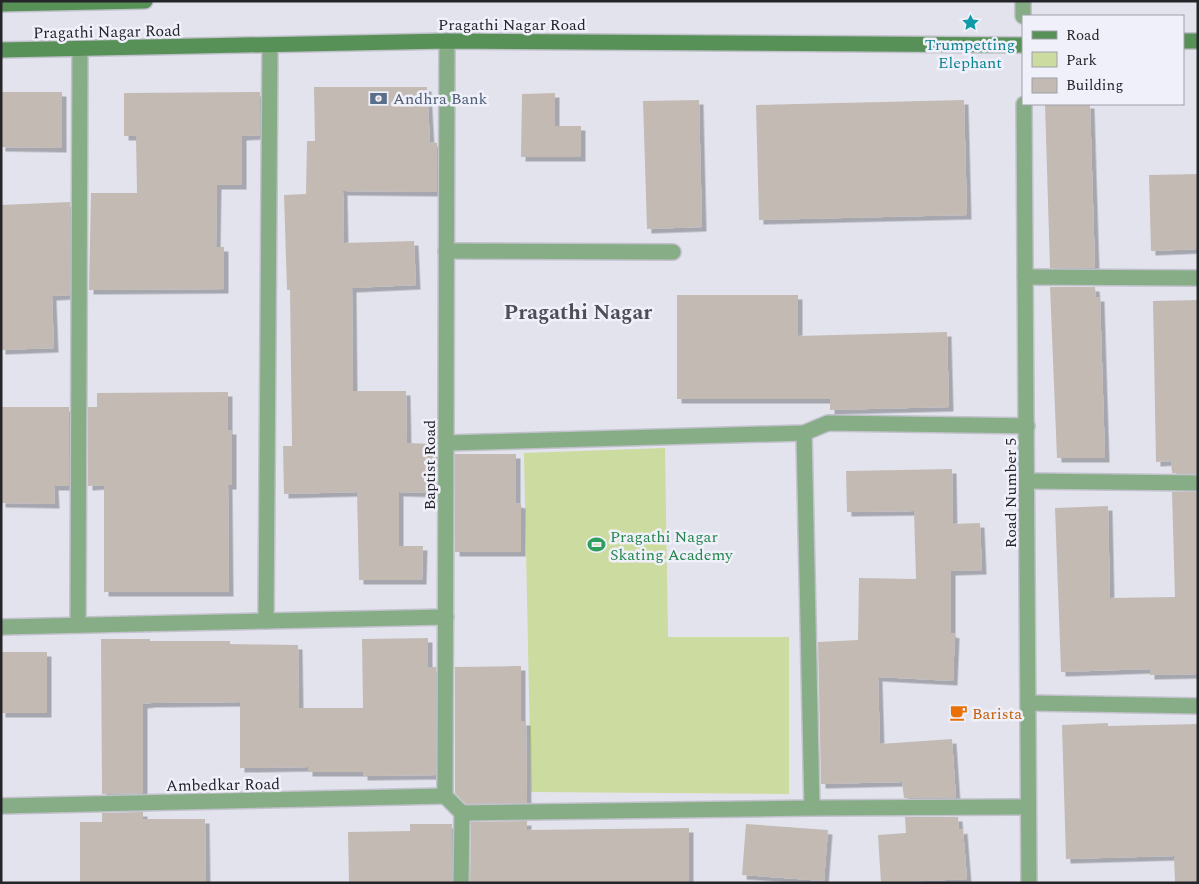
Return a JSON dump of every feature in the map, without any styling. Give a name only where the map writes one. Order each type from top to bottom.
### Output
[{"type":"main road","name":"Pragathi Nagar Road","points":[[1,4],[145,1]]},
{"type":"main road","name":"Pragathi Nagar Road","points":[[1,50],[447,41],[1022,44]]},
{"type":"main road","points":[[1184,42],[1198,41]]},
{"type":"street","points":[[1023,1],[1023,15]]},
{"type":"street","name":"Baptist Road","points":[[445,796],[447,41]]},
{"type":"street","points":[[266,620],[270,46]]},
{"type":"street","points":[[78,625],[80,49]]},
{"type":"street","name":"Road Number 5","points":[[1024,105],[1029,702],[1027,807],[1029,883]]},
{"type":"street","points":[[446,250],[673,252]]},
{"type":"street","points":[[1025,277],[1198,278]]},
{"type":"street","points":[[446,443],[804,433],[828,423],[1027,426]]},
{"type":"street","points":[[804,433],[812,808]]},
{"type":"street","points":[[1027,481],[1198,483]]},
{"type":"street","points":[[1,627],[446,617]]},
{"type":"street","points":[[1029,702],[1198,706]]},
{"type":"street","points":[[445,796],[462,813],[461,883]]},
{"type":"street","name":"Ambedkar Road","points":[[1,806],[445,796]]},
{"type":"street","points":[[462,813],[1027,807]]},
{"type":"green space","name":"Pragathi Nagar Skating Academy","points":[[665,448],[668,637],[789,637],[789,794],[531,792],[524,453]]},
{"type":"building","points":[[314,87],[427,87],[430,142],[437,143],[437,192],[343,191],[344,243],[414,241],[416,285],[352,288],[353,391],[406,391],[407,443],[434,444],[434,454],[437,454],[436,493],[399,492],[399,546],[423,546],[422,580],[359,580],[357,492],[284,494],[283,446],[292,446],[290,290],[287,290],[284,195],[306,194],[307,141],[315,141]]},
{"type":"building","points":[[1,92],[62,92],[62,148],[1,147]]},
{"type":"building","points":[[260,92],[260,135],[242,136],[242,185],[217,185],[216,247],[224,247],[224,289],[89,290],[91,193],[137,193],[136,136],[124,136],[124,93]]},
{"type":"building","points":[[555,93],[555,126],[581,126],[581,157],[521,157],[522,94]]},
{"type":"building","points":[[699,100],[702,227],[647,229],[643,101]]},
{"type":"building","points":[[964,100],[967,215],[759,220],[756,105]]},
{"type":"building","points":[[1045,105],[1090,105],[1095,268],[1050,268]]},
{"type":"building","points":[[1198,174],[1198,249],[1151,251],[1149,175]]},
{"type":"building","points":[[70,202],[70,295],[52,296],[54,348],[1,350],[1,205]]},
{"type":"building","points":[[1050,287],[1095,287],[1096,297],[1100,297],[1105,458],[1057,458]]},
{"type":"building","points":[[677,295],[798,295],[798,336],[947,332],[949,407],[830,410],[830,399],[677,399]]},
{"type":"building","points":[[1198,300],[1198,474],[1172,473],[1171,461],[1156,462],[1153,301]]},
{"type":"building","points":[[228,392],[228,430],[232,430],[232,485],[228,485],[229,592],[104,592],[104,485],[88,486],[88,407],[97,407],[97,393]]},
{"type":"building","points":[[1,407],[69,407],[69,486],[54,486],[55,504],[1,503]]},
{"type":"building","points":[[455,454],[516,454],[516,503],[521,504],[521,552],[455,552]]},
{"type":"building","points":[[952,469],[953,524],[980,523],[982,570],[951,571],[951,633],[955,634],[953,681],[878,677],[880,744],[952,739],[956,798],[904,798],[902,782],[821,784],[818,642],[858,640],[859,578],[916,579],[914,511],[847,512],[846,471]]},
{"type":"building","points":[[1172,492],[1198,492],[1198,674],[1150,675],[1150,669],[1061,672],[1055,508],[1108,506],[1110,598],[1175,597]]},
{"type":"building","points":[[428,638],[428,667],[436,667],[436,775],[363,776],[363,772],[308,772],[308,767],[240,768],[240,702],[151,703],[143,704],[143,793],[102,794],[101,639],[230,641],[230,644],[298,645],[299,708],[363,708],[362,639]]},
{"type":"building","points":[[1,652],[47,652],[47,713],[1,713]]},
{"type":"building","points":[[521,666],[521,721],[526,721],[527,803],[466,804],[455,793],[455,667]]},
{"type":"building","points":[[1108,723],[1108,726],[1198,724],[1198,883],[1175,883],[1174,856],[1066,859],[1062,725]]},
{"type":"building","points":[[143,812],[143,819],[205,819],[206,883],[80,883],[80,822],[102,822],[102,813]]},
{"type":"building","points":[[905,817],[958,817],[959,830],[963,829],[967,879],[881,883],[878,835],[906,833]]},
{"type":"building","points":[[527,821],[527,830],[689,828],[689,883],[470,883],[471,822]]},
{"type":"building","points":[[410,824],[452,824],[452,883],[349,883],[348,832],[410,831]]},
{"type":"building","points":[[746,824],[828,830],[824,881],[742,875]]},
{"type":"place","name":"Trumpetting Elephant","points":[[970,23]]},
{"type":"place","name":"Andhra Bank","points":[[379,98]]},
{"type":"place","name":"Pragathi Nagar Skating Academy","points":[[596,545]]},
{"type":"place","name":"Barista","points":[[958,713]]},
{"type":"district","name":"Pragathi Nagar","points":[[578,312]]}]
